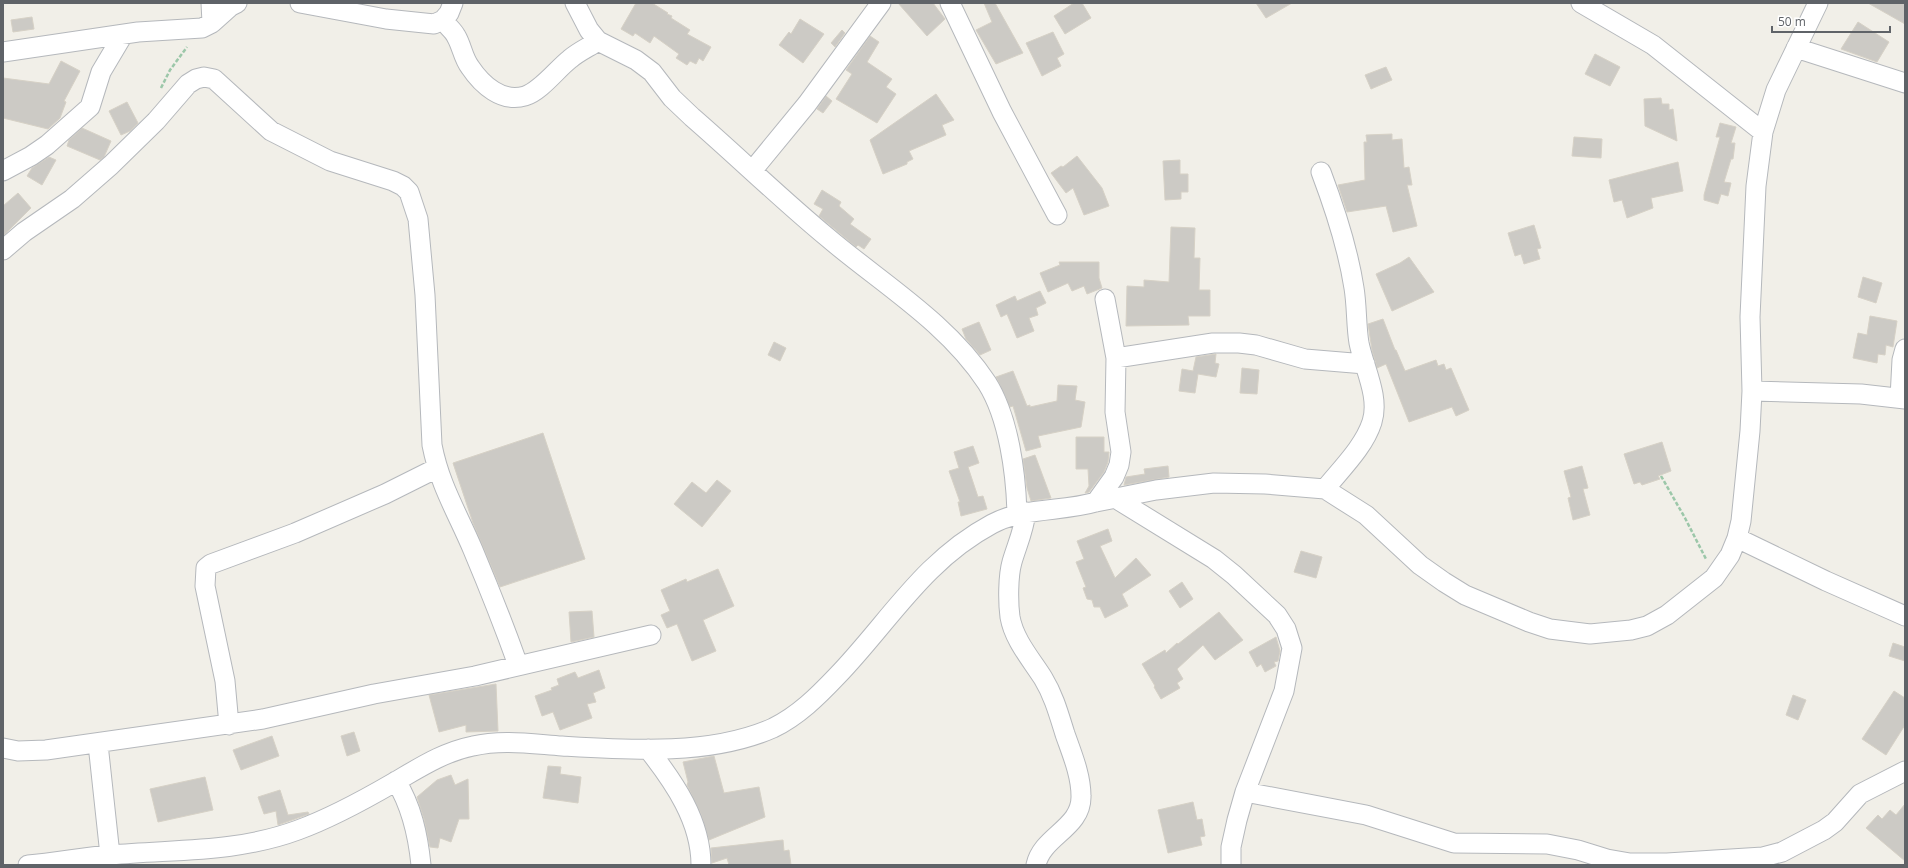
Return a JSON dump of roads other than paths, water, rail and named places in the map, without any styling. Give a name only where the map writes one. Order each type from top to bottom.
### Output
[{"type":"street","points":[[207,26],[211,3]]},
{"type":"street","points":[[3,52],[123,35],[207,26],[231,6],[238,3]]},
{"type":"street","points":[[300,3],[386,18],[434,24],[443,20],[449,13],[453,3]]},
{"type":"street","points":[[575,3],[589,30],[598,41],[636,60],[652,72],[672,98],[752,171],[828,238],[932,322],[955,345],[987,384],[999,409],[1006,434],[1024,526],[1012,563],[1010,575],[1011,618],[1025,651],[1054,698],[1071,750],[1081,797],[1078,814],[1068,826],[1049,842],[1038,855],[1036,865]]},
{"type":"street","points":[[752,171],[807,104],[881,3]]},
{"type":"street","points":[[950,3],[1002,112],[1057,215]]},
{"type":"street","points":[[1581,3],[1653,45],[1763,132]]},
{"type":"street","points":[[28,865],[110,855],[222,857],[300,830],[339,813],[444,754],[474,745],[509,742],[612,748],[686,748],[715,744],[774,728],[810,704],[854,657],[912,588],[950,550],[992,524],[1021,513],[1082,506],[1156,490],[1214,483],[1265,484],[1325,489],[1366,515],[1420,565],[1465,595],[1489,606],[1550,629],[1590,634],[1631,630],[1647,626],[1667,615],[1714,578],[1730,555],[1737,538],[1741,521],[1747,467],[1752,391],[1750,317],[1756,186],[1763,132],[1776,90],[1818,3]]},
{"type":"street","points":[[443,20],[453,31],[466,60],[478,77],[488,88],[500,95],[512,98],[526,96],[540,86],[570,58],[598,41]]},
{"type":"street","points":[[3,171],[31,156],[47,145],[90,107],[101,72],[123,35]]},
{"type":"street","points":[[1796,48],[1905,82]]},
{"type":"street","points":[[3,250],[24,232],[72,198],[111,165],[156,121],[188,84],[196,79],[204,77],[214,79],[271,131],[330,161],[393,181],[403,186],[409,192],[418,219],[425,294],[432,445],[437,468],[447,496],[486,581],[518,665]]},
{"type":"street","points":[[1322,172],[1332,201],[1350,268],[1356,299],[1359,342],[1372,392],[1374,407],[1372,421],[1366,435],[1356,451],[1325,489]]},
{"type":"street","points":[[1096,502],[1114,477],[1119,465],[1121,452],[1115,412],[1116,358],[1106,299]]},
{"type":"street","points":[[1116,358],[1213,343],[1238,343],[1256,345],[1305,359],[1365,364]]},
{"type":"street","points":[[1752,391],[1903,398],[1902,360],[1905,349]]},
{"type":"street","points":[[229,725],[225,681],[205,586],[206,568],[211,564],[281,539],[385,494],[437,468]]},
{"type":"street","points":[[1115,498],[1214,559],[1277,614],[1286,629],[1292,648],[1284,691],[1245,792],[1231,847],[1231,865]]},
{"type":"street","points":[[1737,538],[1826,582],[1905,616]]},
{"type":"street","points":[[3,748],[18,751],[46,750],[229,725],[263,719],[374,694],[476,676],[651,635]]},
{"type":"street","points":[[98,744],[110,855]]},
{"type":"street","points":[[648,748],[667,774],[681,797],[694,824],[698,839],[701,865]]},
{"type":"street","points":[[1245,792],[1366,815],[1393,822],[1434,838],[1454,842],[1547,844],[1578,850],[1607,859],[1630,863],[1763,861],[1824,830],[1834,822],[1860,794],[1905,771]]},
{"type":"street","points":[[396,781],[413,816],[419,844],[421,865]]}]
